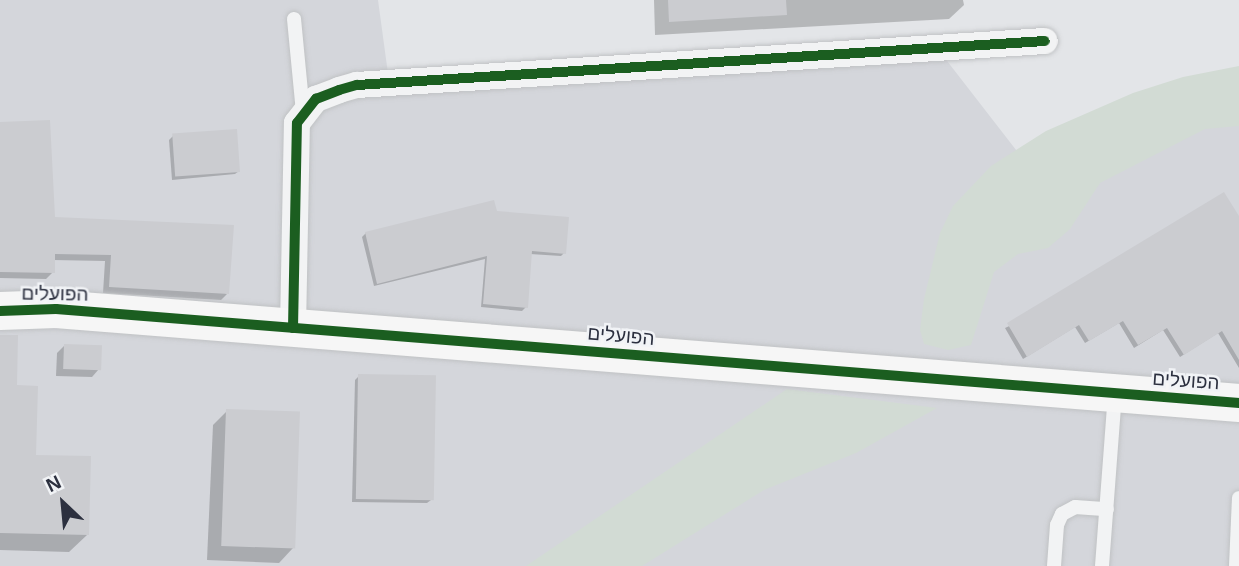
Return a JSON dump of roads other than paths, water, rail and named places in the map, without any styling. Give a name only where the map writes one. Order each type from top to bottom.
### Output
[{"type":"street","points":[[293,328],[297,123],[303,112],[316,99],[357,85],[1045,41]]},
{"type":"street","name":"הפועלים","points":[[0,311],[56,309],[1239,403]]},
{"type":"lane","points":[[294,19],[303,112]]},
{"type":"lane","points":[[1102,566],[1115,393]]},
{"type":"lane","points":[[1236,566],[1239,498]]},
{"type":"lane","points":[[1054,566],[1058,522],[1062,514],[1075,507],[1107,509]]}]
